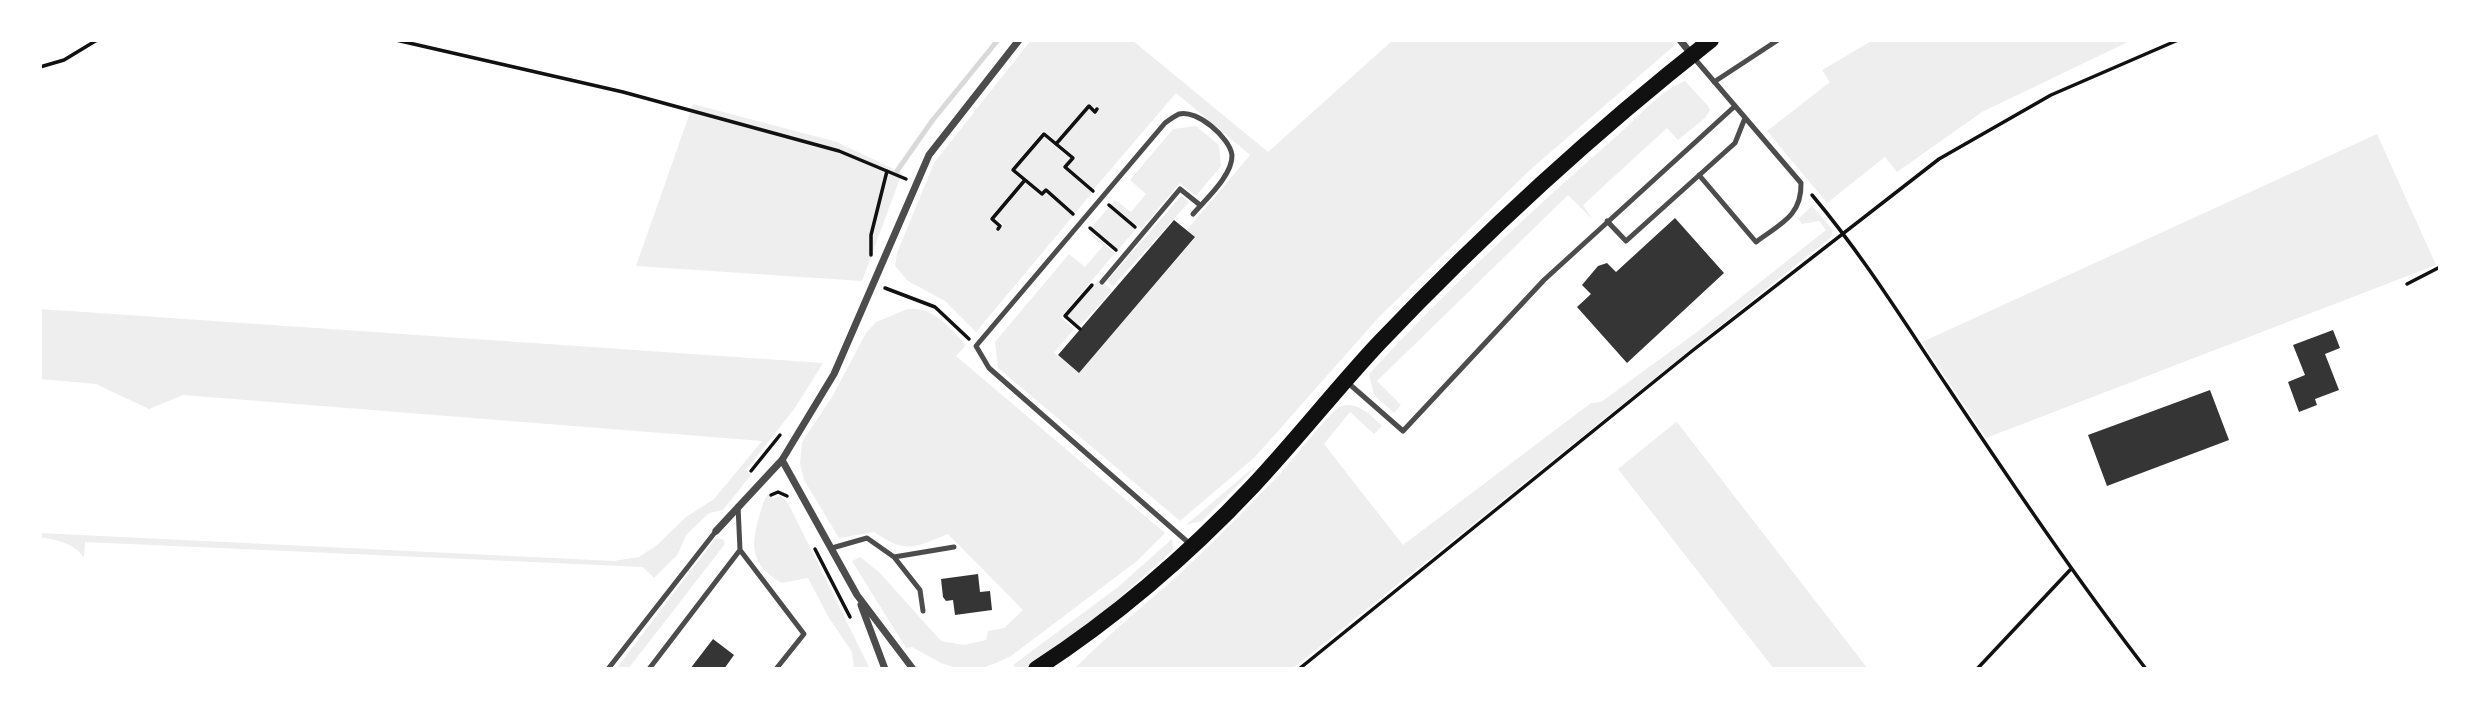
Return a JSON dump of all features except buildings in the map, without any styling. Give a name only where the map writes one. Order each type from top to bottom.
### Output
[{"type":"main road","points":[[1059,669],[1093,632],[1193,546],[1254,484],[1345,380],[1474,249],[1585,146],[1711,40]]},
{"type":"main road","points":[[1036,669],[1093,632]]},
{"type":"street","points":[[716,531],[782,460],[834,374],[929,155],[1018,40]]},
{"type":"street","points":[[1680,40],[1692,55]]},
{"type":"street","points":[[782,460],[857,595],[884,669]]},
{"type":"street","points":[[857,595],[913,669]]},
{"type":"lane","points":[[1714,82],[1778,40]]},
{"type":"lane","points":[[1692,55],[1801,183],[1802,200],[1793,213],[1756,242],[1699,175]]},
{"type":"lane","points":[[1345,380],[1403,431],[1544,280],[1735,106]]},
{"type":"lane","points":[[1193,214],[1228,170],[1231,155],[1225,140],[1195,115],[1180,114],[1165,123],[976,346],[989,369],[1193,546]]},
{"type":"lane","points":[[1607,221],[1626,242],[1735,143],[1745,118]]},
{"type":"lane","points":[[1102,282],[1180,189],[1200,205]]},
{"type":"lane","points":[[738,506],[740,550],[804,634],[776,669]]},
{"type":"lane","points":[[608,669],[716,531]]},
{"type":"lane","points":[[832,548],[867,538],[894,557],[920,590],[923,611]]},
{"type":"lane","points":[[894,557],[954,547]]},
{"type":"lane","points":[[649,669],[740,550]]},
{"type":"path","points":[[40,67],[64,60],[97,40]]},
{"type":"path","points":[[396,40],[623,92],[839,152],[915,183]]},
{"type":"path","points":[[1299,669],[1843,234],[1960,145],[2051,95],[2178,40]]},
{"type":"path","points":[[1056,144],[1089,106],[1096,112],[1097,109]]},
{"type":"path","points":[[882,268],[871,256],[871,235],[887,172]]},
{"type":"path","points":[[998,229],[1000,226],[992,219],[1025,180]]},
{"type":"path","points":[[1801,183],[1843,234],[2070,569],[2146,669]]},
{"type":"path","points":[[2407,284],[2440,267]]},
{"type":"path","points":[[874,285],[907,293],[936,307],[976,346]]},
{"type":"path","points":[[771,495],[785,494],[791,500]]},
{"type":"path","points":[[813,546],[851,618]]},
{"type":"path","points":[[1977,669],[2070,569]]},
{"type":"shaded area","points":[[1031,40],[1132,40],[1268,152],[1393,40],[1671,40],[1675,45],[1531,169],[1379,317],[1255,457],[1180,521],[998,368],[995,342],[1069,254],[1085,267],[1103,246],[1089,231],[1115,253],[1061,317],[1074,329],[1054,353],[1079,373],[1195,238],[1187,230],[1250,155],[1176,93],[1094,189],[1068,167],[1076,158],[1058,143],[1088,107],[1096,114],[1099,110],[1088,104],[1056,141],[1043,131],[1010,170],[1022,181],[989,219],[997,226],[997,232],[1003,225],[995,218],[1026,183],[1042,196],[1046,193],[1073,216],[976,332],[945,301],[908,281],[895,266],[897,253],[934,163]]},
{"type":"shaded area","points":[[1873,40],[2132,40],[1982,112],[1897,172],[1885,157],[1827,203],[1767,131],[1830,82],[1822,70]]},
{"type":"shaded area","points":[[1685,81],[1708,106],[1710,110],[1705,118],[1678,140],[1667,128],[1583,205],[1592,219],[1568,195],[1377,381],[1401,405],[1394,413],[1374,395],[1369,374],[1429,311],[1522,221],[1650,104]]},
{"type":"shaded area","points":[[693,104],[837,142],[902,173],[862,281],[636,266]]},
{"type":"shaded area","points":[[1196,126],[1219,145],[1221,166],[1196,196],[1180,183],[1141,229],[1111,204],[1115,200],[1131,212],[1146,194],[1130,180],[1173,129]]},
{"type":"shaded area","points":[[2377,134],[2436,265],[1986,438],[1922,342]]},
{"type":"shaded area","points":[[1044,137],[1071,159],[1063,168],[1092,193],[1075,213],[1046,189],[1042,193],[1015,170]]},
{"type":"shaded area","points":[[1181,196],[1189,202],[1113,286],[1107,281]]},
{"type":"shaded area","points":[[1812,206],[1833,230],[1831,237],[1292,669],[1074,669],[1210,545],[1281,473],[1336,409],[1347,405],[1359,407],[1382,426],[1374,434],[1350,412],[1324,444],[1403,545],[1591,403],[1601,402],[1697,332],[1826,230],[1819,221],[1802,224],[1798,219]]},
{"type":"shaded area","points":[[1109,207],[1136,229],[1118,250],[1091,228]]},
{"type":"shaded area","points":[[1099,279],[1112,290],[1080,326],[1067,316]]},
{"type":"shaded area","points":[[40,309],[823,363],[795,408],[746,470],[751,475],[723,510],[709,513],[686,535],[678,554],[654,578],[643,567],[85,542],[84,558],[76,549],[65,543],[40,538],[40,533],[614,561],[639,557],[657,545],[686,517],[714,499],[762,441],[183,395],[149,409],[96,384],[40,379]]},
{"type":"shaded area","points":[[908,309],[926,311],[947,325],[966,345],[956,356],[1165,533],[1137,561],[1011,656],[979,669],[960,669],[941,663],[912,647],[906,648],[852,561],[860,557],[879,572],[941,641],[964,645],[986,640],[988,631],[1004,628],[1023,610],[948,534],[910,546],[895,544],[874,532],[839,538],[804,480],[800,464],[802,442],[832,397],[866,333],[876,322]]},
{"type":"shaded area","points":[[1676,422],[1868,669],[1774,669],[1618,469]]},
{"type":"shaded area","points":[[1254,467],[1202,521],[1186,525]]},
{"type":"shaded area","points":[[770,492],[773,499],[781,496],[788,503],[870,669],[854,669],[852,652],[829,618],[808,578],[782,583],[759,563],[754,547],[756,528],[763,504]]},
{"type":"shaded area","points":[[715,539],[723,539],[725,544],[628,669],[616,669]]},
{"type":"shaded area","points":[[1172,539],[1173,550],[1095,619],[1050,654],[1031,665],[1016,669],[1013,665],[1118,587]]},
{"type":"waterway","points":[[897,171],[932,121],[998,40]]}]
